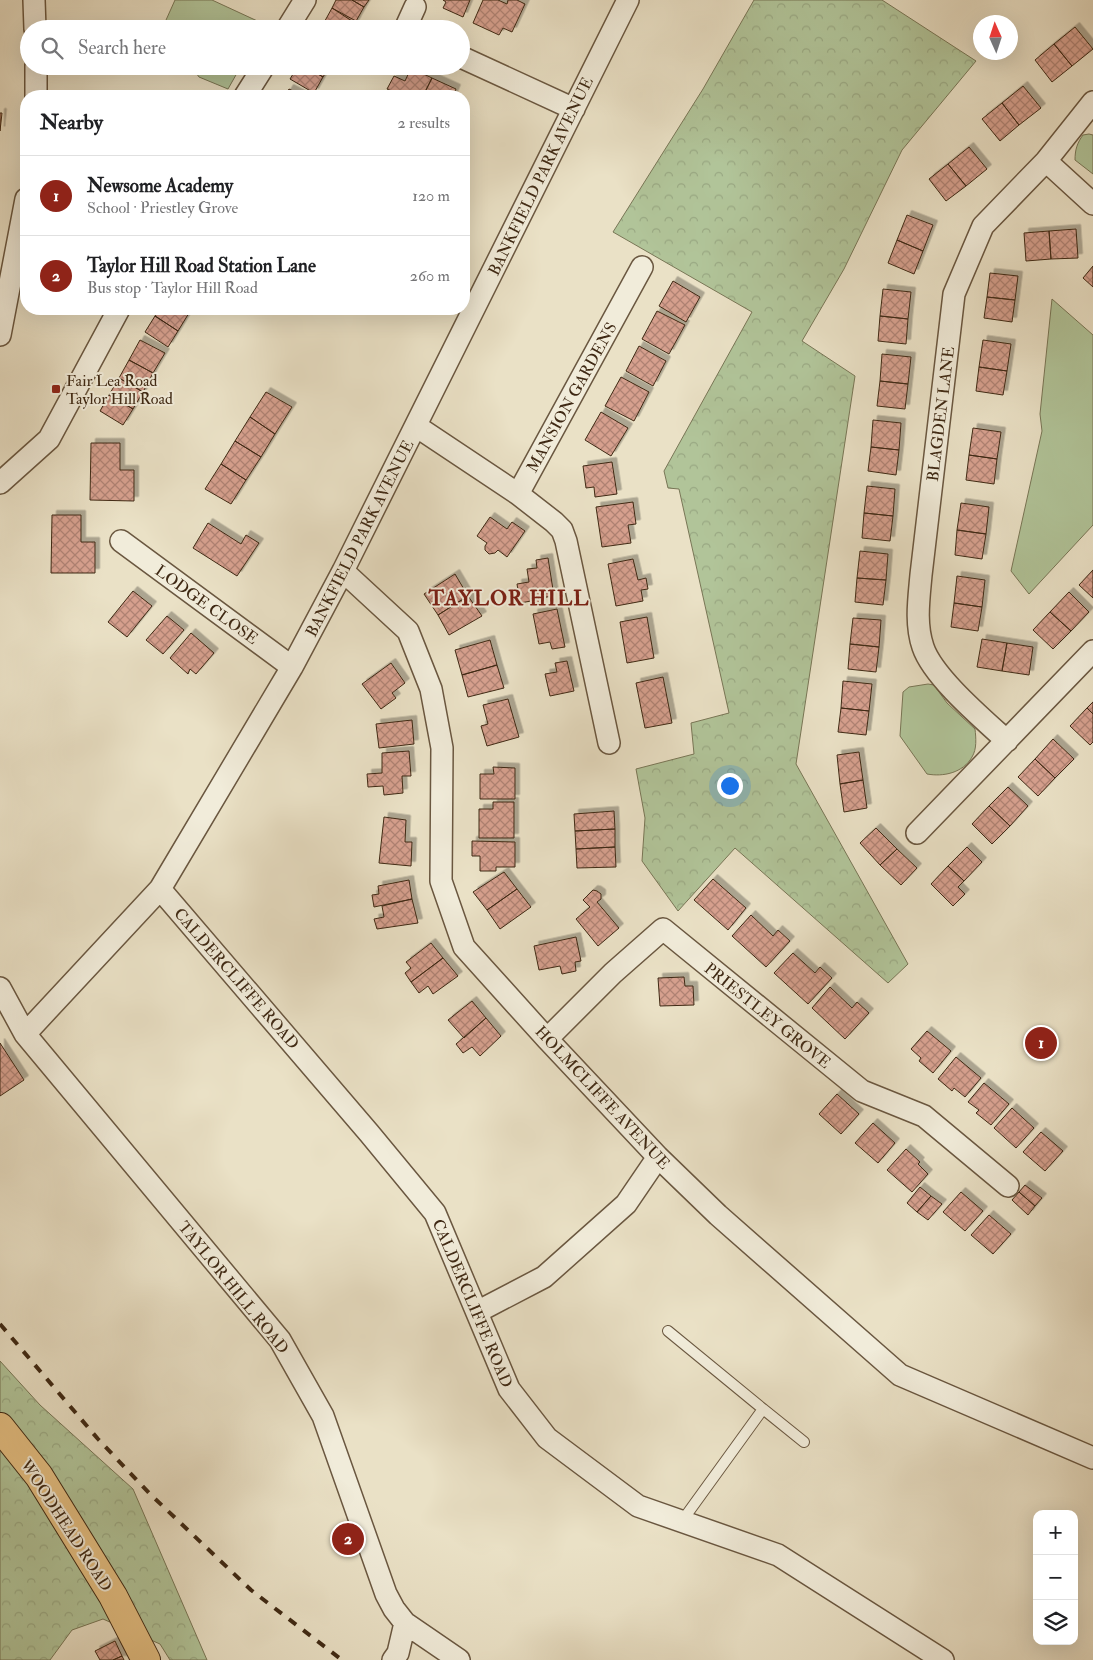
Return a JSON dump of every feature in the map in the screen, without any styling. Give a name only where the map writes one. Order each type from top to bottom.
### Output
[{"type":"main road","name":"WOODHEAD ROAD","points":[[0,1427],[39,1476],[113,1596],[146,1660]]},
{"type":"street","points":[[34,0],[35,20]]},
{"type":"street","points":[[293,20],[305,0]]},
{"type":"street","name":"BANKFIELD PARK AVENUE","points":[[25,1034],[160,889],[292,667],[343,571],[628,0]]},
{"type":"street","points":[[408,20],[415,7]]},
{"type":"street","points":[[470,61],[574,108]]},
{"type":"street","points":[[36,75],[36,90]]},
{"type":"street","points":[[249,90],[258,75]]},
{"type":"street","name":"BLAGDEN LANE","points":[[1007,741],[933,667],[923,647],[918,621],[920,584],[954,294],[983,226],[1046,162],[1093,102]]},
{"type":"street","points":[[1046,162],[1093,204]]},
{"type":"street","points":[[0,335],[20,231]]},
{"type":"street","name":"MANSION GARDENS","points":[[518,494],[615,296],[642,267]]},
{"type":"street","points":[[0,483],[48,439],[116,315]]},
{"type":"street","points":[[416,426],[518,494],[562,530],[566,541],[609,743]]},
{"type":"street","name":"LODGE CLOSE","points":[[122,541],[292,667]]},
{"type":"street","name":"HOLMCLIFFE AVENUE","points":[[343,571],[408,631],[431,689],[442,748],[441,881],[464,947],[658,1157],[718,1215],[900,1374],[1093,1458]]},
{"type":"street","points":[[917,833],[1093,651]]},
{"type":"street","name":"CALDERCLIFFE ROAD","points":[[160,889],[369,1133],[435,1214],[509,1390],[547,1438],[638,1506],[778,1555],[943,1660]]},
{"type":"street","name":"PRIESTLEY GROVE","points":[[547,1039],[613,973],[663,929],[862,1091],[924,1116],[1008,1186]]},
{"type":"street","name":"TAYLOR HILL ROAD","points":[[0,988],[25,1034],[280,1340],[323,1416],[386,1594],[405,1624]]},
{"type":"street","points":[[477,1312],[544,1277],[626,1204],[658,1157]]},
{"type":"street","points":[[396,1657],[405,1624],[459,1660]]},
{"type":"lane","points":[[668,1331],[804,1442]]},
{"type":"lane","points":[[682,1521],[763,1409]]},
{"type":"green space","points":[[175,0],[212,0],[255,20],[166,20]]},
{"type":"green space","points":[[754,0],[882,0],[976,61],[902,150],[844,269],[802,341],[855,376],[796,764],[908,964],[888,983],[735,848],[678,911],[642,861],[645,818],[636,769],[694,754],[691,723],[729,713],[679,489],[668,488],[664,471],[752,312],[613,232],[703,89]]},
{"type":"green space","points":[[198,75],[236,75],[228,89]]},
{"type":"green space","points":[[1083,135],[1093,135],[1093,174],[1075,160],[1079,141]]},
{"type":"green space","points":[[1052,299],[1093,335],[1093,525],[1029,594],[1011,571],[1042,431],[1040,414]]},
{"type":"green space","points":[[934,685],[947,703],[975,729],[974,754],[963,767],[952,773],[940,775],[927,774],[900,736],[903,692],[909,687]]},
{"type":"green space","points":[[0,1361],[40,1405],[133,1489],[207,1660],[170,1660],[160,1644],[103,1619],[72,1630],[50,1660],[0,1660]]},
{"type":"building","points":[[336,0],[352,0],[364,7],[357,20],[350,20],[332,8]]},
{"type":"building","points":[[352,0],[369,0],[364,7]]},
{"type":"building","points":[[443,0],[470,0],[463,17],[443,8],[446,2]]},
{"type":"building","points":[[483,0],[498,0],[507,4],[508,0],[517,0],[525,4],[512,32],[503,28],[499,35],[473,23]]},
{"type":"building","points":[[332,8],[354,20],[325,20]]},
{"type":"building","points":[[1075,27],[1093,49],[1072,66],[1054,44]]},
{"type":"building","points":[[1054,44],[1072,66],[1052,82],[1035,60]]},
{"type":"building","points":[[292,75],[320,75],[323,77],[316,90],[309,90],[290,79]]},
{"type":"building","points":[[408,75],[426,75],[432,78],[426,90],[387,89],[394,76],[405,81]]},
{"type":"building","points":[[432,78],[456,89],[456,90],[426,90]]},
{"type":"building","points":[[1023,86],[1041,108],[1019,125],[1002,103]]},
{"type":"building","points":[[1002,103],[1019,125],[1000,141],[982,119]]},
{"type":"building","points":[[0,113],[2,113],[0,131]]},
{"type":"building","points":[[969,147],[987,169],[966,186],[948,164]]},
{"type":"building","points":[[948,164],[966,186],[946,201],[929,179]]},
{"type":"building","points":[[907,215],[933,225],[923,251],[897,240]]},
{"type":"building","points":[[1076,229],[1078,258],[1051,259],[1049,231]]},
{"type":"building","points":[[1049,231],[1051,259],[1026,261],[1024,233]]},
{"type":"building","points":[[897,240],[923,251],[914,274],[888,263]]},
{"type":"building","points":[[1093,266],[1093,287],[1083,278]]},
{"type":"building","points":[[990,273],[1018,276],[1015,300],[987,297]]},
{"type":"building","points":[[673,281],[700,297],[686,322],[659,306]]},
{"type":"building","points":[[883,289],[911,292],[908,319],[880,316]]},
{"type":"building","points":[[987,297],[1015,300],[1012,322],[984,318]]},
{"type":"building","points":[[657,311],[685,325],[669,354],[642,339]]},
{"type":"building","points":[[156,315],[188,315],[178,331]]},
{"type":"building","points":[[155,316],[178,331],[168,347],[145,332]]},
{"type":"building","points":[[880,316],[908,319],[906,344],[878,341]]},
{"type":"building","points":[[140,340],[165,353],[153,373],[129,360]]},
{"type":"building","points":[[983,340],[1011,344],[1007,371],[979,367]]},
{"type":"building","points":[[639,346],[666,361],[653,386],[626,371]]},
{"type":"building","points":[[882,354],[911,357],[908,384],[880,381]]},
{"type":"building","points":[[129,360],[153,373],[143,392],[119,378]]},
{"type":"building","points":[[979,367],[1007,371],[1003,395],[976,391]]},
{"type":"building","points":[[621,377],[649,392],[634,421],[605,406]]},
{"type":"building","points":[[119,378],[143,392],[133,409],[109,395]]},
{"type":"building","points":[[880,381],[908,384],[905,409],[877,406]]},
{"type":"building","points":[[266,392],[292,407],[275,434],[250,417]]},
{"type":"building","points":[[109,395],[133,409],[123,425],[100,411]]},
{"type":"building","points":[[601,412],[628,428],[611,456],[585,440]]},
{"type":"building","points":[[250,417],[275,434],[261,457],[235,441]]},
{"type":"building","points":[[873,420],[901,423],[899,450],[871,447]]},
{"type":"building","points":[[973,428],[1001,432],[997,459],[969,455]]},
{"type":"building","points":[[235,441],[261,457],[246,480],[221,464]]},
{"type":"building","points":[[91,443],[120,443],[120,470],[134,470],[134,501],[90,500]]},
{"type":"building","points":[[871,447],[899,450],[896,475],[868,471]]},
{"type":"building","points":[[969,455],[997,459],[994,484],[966,480]]},
{"type":"building","points":[[612,462],[617,494],[595,497],[594,487],[586,488],[583,466]]},
{"type":"building","points":[[221,464],[246,480],[231,504],[205,489]]},
{"type":"building","points":[[867,486],[895,489],[893,516],[864,513]]},
{"type":"building","points":[[633,502],[636,524],[628,525],[631,543],[602,547],[596,507]]},
{"type":"building","points":[[961,503],[989,507],[986,534],[957,530]]},
{"type":"building","points":[[864,513],[893,516],[890,541],[862,538]]},
{"type":"building","points":[[52,515],[81,515],[81,542],[95,542],[95,573],[51,573]]},
{"type":"building","points":[[490,517],[507,529],[512,522],[525,531],[507,557],[498,550],[495,553],[489,554],[485,550],[487,543],[477,536]]},
{"type":"building","points":[[208,523],[241,544],[246,535],[259,543],[237,576],[193,548]]},
{"type":"building","points":[[957,530],[986,534],[982,559],[955,555]]},
{"type":"building","points":[[860,551],[888,554],[886,580],[857,578]]},
{"type":"building","points":[[548,558],[554,596],[540,598],[541,604],[532,606],[531,601],[520,603],[517,584],[529,582],[527,569],[537,568],[536,560]]},
{"type":"building","points":[[633,559],[638,580],[646,578],[648,589],[641,590],[643,601],[616,606],[608,564]]},
{"type":"building","points":[[1093,570],[1093,598],[1079,585]]},
{"type":"building","points":[[455,574],[468,596],[438,615],[424,594]]},
{"type":"building","points":[[957,576],[985,580],[982,607],[954,603]]},
{"type":"building","points":[[857,578],[886,580],[883,605],[855,602]]},
{"type":"building","points":[[133,591],[152,606],[127,637],[108,622]]},
{"type":"building","points":[[1069,592],[1089,612],[1071,631],[1050,612]]},
{"type":"building","points":[[468,596],[482,616],[449,635],[438,615]]},
{"type":"building","points":[[954,603],[982,607],[978,631],[951,627]]},
{"type":"building","points":[[557,609],[565,647],[552,649],[550,642],[539,644],[533,614]]},
{"type":"building","points":[[1050,612],[1071,631],[1053,649],[1033,630]]},
{"type":"building","points":[[167,616],[184,630],[163,654],[146,640]]},
{"type":"building","points":[[647,617],[654,658],[627,663],[620,622]]},
{"type":"building","points":[[853,618],[881,620],[879,647],[850,644]]},
{"type":"building","points":[[191,633],[214,653],[196,674],[190,669],[188,674],[170,658]]},
{"type":"building","points":[[982,639],[1007,643],[1002,671],[977,667]]},
{"type":"building","points":[[490,640],[497,665],[462,675],[455,650]]},
{"type":"building","points":[[1007,643],[1033,647],[1029,675],[1002,671]]},
{"type":"building","points":[[850,644],[879,647],[876,672],[848,669]]},
{"type":"building","points":[[567,661],[574,691],[550,696],[545,674],[557,672],[555,663]]},
{"type":"building","points":[[391,663],[405,683],[392,693],[396,698],[381,709],[362,684]]},
{"type":"building","points":[[497,665],[504,688],[468,697],[462,675]]},
{"type":"building","points":[[663,677],[672,723],[645,728],[636,683]]},
{"type":"building","points":[[843,681],[872,684],[869,711],[841,708]]},
{"type":"building","points":[[508,699],[519,737],[487,746],[481,726],[488,724],[483,705]]},
{"type":"building","points":[[1093,702],[1093,714],[1087,708]]},
{"type":"building","points":[[841,708],[869,711],[866,735],[838,732]]},
{"type":"building","points":[[1087,708],[1093,714],[1093,742],[1090,745],[1070,726]]},
{"type":"building","points":[[412,720],[414,744],[379,748],[376,724]]},
{"type":"building","points":[[1053,739],[1074,759],[1055,778],[1035,759]]},
{"type":"building","points":[[409,751],[411,776],[402,776],[403,793],[384,795],[383,786],[368,787],[367,774],[382,773],[382,753]]},
{"type":"building","points":[[859,752],[863,780],[840,784],[837,755]]},
{"type":"building","points":[[1035,759],[1055,778],[1038,796],[1018,777]]},
{"type":"building","points":[[493,767],[515,768],[515,799],[480,799],[480,774],[494,774]]},
{"type":"building","points":[[863,780],[867,808],[844,812],[840,784]]},
{"type":"building","points":[[1008,787],[1028,806],[1010,826],[989,806]]},
{"type":"building","points":[[493,802],[514,802],[514,838],[479,838],[479,809],[493,809]]},
{"type":"building","points":[[989,806],[1010,826],[992,844],[972,824]]},
{"type":"building","points":[[614,811],[615,829],[575,831],[574,814]]},
{"type":"building","points":[[384,817],[406,820],[405,842],[412,842],[411,866],[379,863]]},
{"type":"building","points":[[876,828],[897,849],[880,865],[860,843]]},
{"type":"building","points":[[615,829],[615,847],[576,849],[575,831]]},
{"type":"building","points":[[472,841],[515,842],[515,867],[496,867],[496,871],[480,871],[480,856],[472,856]]},
{"type":"building","points":[[615,847],[616,867],[577,868],[576,849]]},
{"type":"building","points":[[967,847],[982,862],[964,881],[948,866]]},
{"type":"building","points":[[897,849],[917,868],[901,885],[880,865]]},
{"type":"building","points":[[948,866],[964,881],[958,887],[965,894],[953,906],[931,884]]},
{"type":"building","points":[[504,872],[517,889],[487,910],[473,892]]},
{"type":"building","points":[[713,879],[746,908],[728,930],[694,900]]},
{"type":"building","points":[[409,880],[412,899],[374,907],[372,895],[379,894],[378,886]]},
{"type":"building","points":[[517,889],[531,907],[500,929],[487,910]]},
{"type":"building","points":[[593,890],[601,894],[601,899],[597,902],[619,928],[598,946],[576,919],[590,907],[583,900]]},
{"type":"building","points":[[412,899],[418,923],[377,929],[374,919],[384,917],[382,906]]},
{"type":"building","points":[[751,915],[773,936],[778,930],[790,941],[766,967],[732,936]]},
{"type":"building","points":[[576,937],[581,961],[575,962],[576,971],[562,974],[560,966],[539,970],[534,946]]},
{"type":"building","points":[[431,943],[443,958],[411,982],[405,973],[411,968],[406,962]]},
{"type":"building","points":[[793,953],[815,973],[820,967],[832,978],[808,1004],[774,973]]},
{"type":"building","points":[[443,958],[458,976],[433,994],[428,986],[419,993],[411,982]]},
{"type":"building","points":[[684,977],[685,986],[693,986],[694,1005],[660,1006],[658,978]]},
{"type":"building","points":[[830,987],[852,1008],[857,1002],[869,1013],[845,1039],[812,1008]]},
{"type":"building","points":[[472,1001],[486,1018],[464,1038],[448,1020]]},
{"type":"building","points":[[486,1018],[501,1036],[480,1056],[472,1047],[463,1053],[456,1044]]},
{"type":"building","points":[[927,1031],[951,1051],[933,1073],[919,1061],[921,1058],[911,1049]]},
{"type":"building","points":[[0,1043],[24,1080],[0,1096]]},
{"type":"building","points":[[956,1057],[981,1078],[965,1097],[954,1088],[952,1091],[938,1079]]},
{"type":"building","points":[[984,1083],[1009,1104],[991,1125],[976,1113],[979,1110],[968,1102]]},
{"type":"building","points":[[837,1094],[859,1114],[841,1134],[819,1114]]},
{"type":"building","points":[[1012,1108],[1034,1128],[1016,1148],[994,1128]]},
{"type":"building","points":[[873,1123],[895,1143],[878,1163],[855,1143]]},
{"type":"building","points":[[1041,1132],[1063,1151],[1045,1171],[1023,1152]]},
{"type":"building","points":[[906,1149],[920,1162],[918,1164],[928,1174],[912,1192],[887,1170]]},
{"type":"building","points":[[1025,1185],[1042,1198],[1035,1206],[1019,1192]]},
{"type":"building","points":[[920,1187],[931,1196],[917,1212],[907,1203]]},
{"type":"building","points":[[961,1192],[983,1211],[965,1231],[943,1212]]},
{"type":"building","points":[[1019,1192],[1035,1206],[1028,1215],[1012,1200]]},
{"type":"building","points":[[931,1196],[942,1204],[928,1220],[917,1212]]},
{"type":"building","points":[[989,1215],[1011,1234],[993,1254],[971,1235]]},
{"type":"building","points":[[115,1641],[122,1656],[113,1660],[100,1660],[95,1651]]},
{"type":"building","points":[[122,1656],[124,1660],[113,1660]]},
{"type":"railway","points":[[0,1324],[98,1439],[149,1493],[251,1590],[342,1660]]},
{"type":"place","name":"Fair Lea Road Taylor Hill Road","points":[[56,389]]},
{"type":"place","name":"Newsome Academy","points":[[1041,1043]]},
{"type":"place","name":"Taylor Hill Road Station Lane","points":[[348,1539]]},
{"type":"district","name":"TAYLOR HILL","points":[[509,598]]}]
